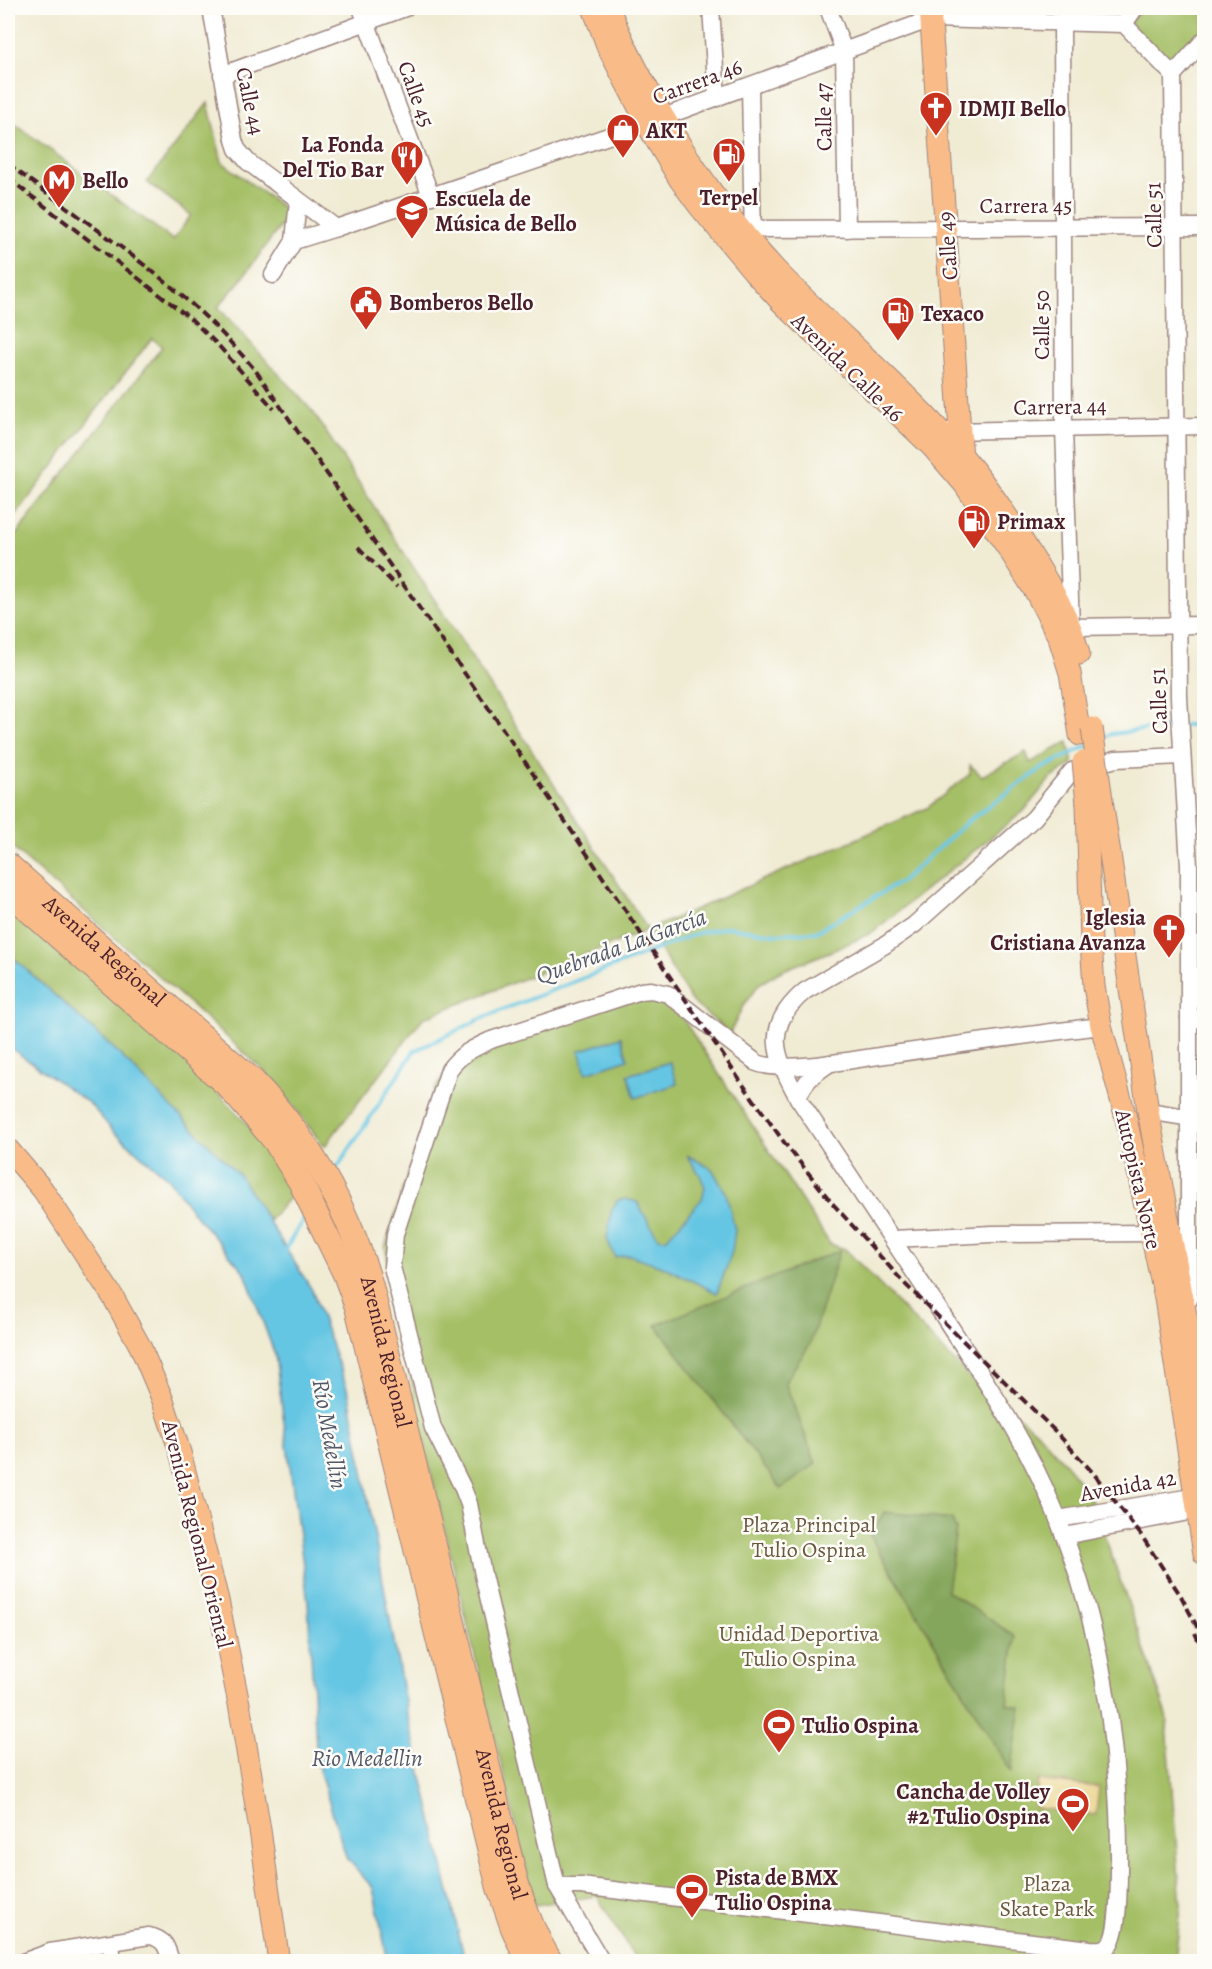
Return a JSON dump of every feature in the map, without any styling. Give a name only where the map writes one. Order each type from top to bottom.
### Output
[{"type":"highway","name":"Avenida Regional","points":[[8,866],[253,1081],[288,1122],[317,1163],[339,1200],[360,1251],[371,1286],[515,1878],[528,1918],[551,1962]]},
{"type":"highway","name":"Avenida Regional","points":[[8,891],[226,1084],[275,1141],[301,1183],[330,1240],[357,1307],[485,1837],[499,1888],[528,1962]]},
{"type":"main road","name":"Avenida Calle 46","points":[[592,8],[608,48],[656,120],[679,144],[727,213],[749,234],[818,312],[950,431]]},
{"type":"main road","name":"Avenida Calle 46","points":[[609,8],[680,180],[699,207],[753,272],[823,344],[917,432],[964,484],[1036,592],[1054,627],[1086,731]]},
{"type":"main road","name":"Calle 49","points":[[931,13],[946,228],[950,431],[962,454],[964,484]]},
{"type":"main road","points":[[962,454],[1006,513],[1058,598],[1071,627],[1084,677],[1086,731],[1095,802]]},
{"type":"main road","name":"Autopista Norte","points":[[1095,802],[1091,943],[1094,986],[1101,1026],[1126,1118],[1165,1298],[1201,1503],[1204,1554]]},
{"type":"main road","name":"Autopista Norte","points":[[1095,802],[1148,1111],[1188,1326],[1204,1437]]},
{"type":"main road","name":"Avenida Regional Oriental","points":[[8,1149],[43,1190],[113,1297],[140,1346],[162,1398],[180,1452],[218,1600],[238,1698],[279,1962]]},
{"type":"main road","points":[[513,1928],[521,1962]]},
{"type":"street","name":"Calle 44","points":[[211,8],[237,149],[248,162],[336,228]]},
{"type":"street","points":[[222,75],[364,15],[405,8]]},
{"type":"street","points":[[711,8],[717,98]]},
{"type":"street","name":"Calle 47","points":[[828,8],[844,51],[847,229]]},
{"type":"street","points":[[1135,8],[1124,24],[1173,75],[1204,40]]},
{"type":"street","name":"Carrera 46","points":[[294,241],[656,120],[844,51],[931,13],[1040,15],[1124,24]]},
{"type":"street","name":"Calle 45","points":[[364,15],[431,196]]},
{"type":"street","name":"Calle 50","points":[[1066,18],[1064,429],[1071,627]]},
{"type":"street","name":"Calle 51","points":[[1173,75],[1179,697],[1182,756],[1197,862],[1197,1119],[1188,1326]]},
{"type":"street","points":[[749,234],[750,86]]},
{"type":"street","points":[[273,275],[294,241],[298,200]]},
{"type":"street","name":"Carrera 45","points":[[749,234],[847,229],[1204,227]]},
{"type":"street","name":"Carrera 44","points":[[917,432],[1204,426]]},
{"type":"street","points":[[1071,627],[1204,625]]},
{"type":"street","points":[[557,1886],[603,1889],[1090,1949],[1105,1949],[1110,1944],[1116,1921],[1119,1878],[1118,1797],[1112,1737],[1093,1629],[1084,1593],[1058,1519],[1032,1461],[995,1395],[798,1098],[776,1048],[777,1032],[783,1014],[792,1003],[805,991],[885,945],[914,925],[1034,818],[1072,771],[1116,759],[1182,756]]},
{"type":"street","points":[[602,1962],[557,1886],[485,1587],[469,1504],[433,1428],[392,1267],[395,1234],[449,1070],[454,1062],[469,1049],[641,991],[651,990],[668,994],[757,1063],[765,1066],[783,1067],[831,1063],[1101,1026]]},
{"type":"street","points":[[798,1098],[805,1083],[813,1074],[831,1063]]},
{"type":"street","points":[[1148,1111],[1197,1119]]},
{"type":"street","points":[[893,1239],[992,1234],[1151,1233]]},
{"type":"street","name":"Avenida 42","points":[[1058,1519],[1201,1503]]},
{"type":"street","name":"Avenida 42","points":[[1064,1536],[1201,1503]]},
{"type":"street","points":[[23,1962],[149,1936],[158,1938],[164,1943],[171,1962]]},
{"type":"street","points":[[111,1943],[113,1962]]},
{"type":"green space","points":[[1141,8],[1204,8],[1204,34],[1173,69],[1129,24]]},
{"type":"green space","points":[[208,103],[222,162],[290,213],[241,280],[218,307],[313,412],[648,930],[423,1018],[324,1147],[275,1081],[8,844],[8,545],[162,347],[152,338],[8,525],[8,119],[173,240],[191,215],[147,182]]},
{"type":"green space","points":[[1068,742],[1073,764],[1050,779],[1024,811],[871,933],[781,971],[759,984],[743,1006],[730,1033],[692,1002],[648,930],[927,808],[970,774],[970,765],[982,776],[1026,752],[1030,763]]},
{"type":"green space","points":[[8,902],[184,1057],[248,1125],[296,1190],[269,1221],[239,1176],[113,1048],[8,953]]},
{"type":"green space","name":"Unidad Deportiva Tulio Ospina","points":[[666,993],[830,1244],[845,1249],[974,1382],[1036,1430],[1070,1469],[1094,1505],[1166,1712],[1181,1906],[1175,1961],[637,1961],[597,1896],[535,1905],[422,1436],[385,1247],[434,1091],[449,1064],[633,994]]},
{"type":"green space","points":[[840,1250],[810,1344],[785,1382],[816,1464],[781,1489],[656,1325]]},
{"type":"green space","name":"Tulio Ospina","points":[[884,1512],[952,1520],[956,1530],[947,1591],[1015,1636],[1007,1704],[1021,1707],[1011,1772],[869,1534]]},
{"type":"sand","points":[[1038,1780],[1099,1787],[1096,1815],[1035,1808]]},
{"type":"water","name":"Rio Medellin","points":[[8,953],[113,1048],[240,1176],[312,1290],[349,1394],[406,1708],[465,1961],[388,1961],[373,1888],[346,1857],[317,1763],[308,1602],[275,1355],[245,1273],[192,1211],[169,1179],[114,1132],[90,1104],[8,1046]]},
{"type":"water","points":[[621,1037],[628,1059],[586,1073],[579,1051]]},
{"type":"water","points":[[670,1062],[677,1084],[635,1098],[628,1075]]},
{"type":"water","points":[[687,1155],[712,1169],[726,1193],[735,1230],[732,1252],[717,1293],[662,1266],[629,1255],[615,1257],[607,1239],[612,1209],[618,1200],[625,1199],[637,1202],[658,1238],[666,1239],[702,1199],[705,1187]]},
{"type":"waterway","name":"Quebrada La García","points":[[1099,740],[1111,734],[1177,725]]},
{"type":"waterway","name":"Quebrada La García","points":[[1184,725],[1204,725]]},
{"type":"waterway","name":"Quebrada La García","points":[[333,1174],[414,1051],[487,1016],[698,933],[728,927],[774,934],[816,932],[902,881],[968,821],[1041,769],[1087,746]]},
{"type":"waterway","name":"Quebrada La García","points":[[285,1250],[306,1215]]},
{"type":"railway","points":[[8,164],[174,289],[212,323],[256,371],[786,1145],[833,1204],[906,1285],[1057,1433],[1094,1474],[1141,1535],[1181,1596],[1204,1640]]},
{"type":"railway","points":[[8,178],[190,318],[218,345],[274,409]]},
{"type":"railway","points":[[358,547],[397,587]]},
{"type":"railway","points":[[1195,1633],[1204,1652]]},
{"type":"place","name":"IDMJI Bello","points":[[936,137]]},
{"type":"place","name":"AKT","points":[[623,159]]},
{"type":"place","name":"Terpel","points":[[729,183]]},
{"type":"place","name":"La Fonda Del Tio Bar","points":[[407,186]]},
{"type":"place","name":"Bello","points":[[59,209]]},
{"type":"place","name":"Escuela de Música de Bello","points":[[412,240]]},
{"type":"place","name":"Bomberos Bello","points":[[366,331]]},
{"type":"place","name":"Texaco","points":[[898,342]]},
{"type":"place","name":"Primax","points":[[974,550]]},
{"type":"place","name":"Iglesia Cristiana Avanza","points":[[1169,959]]},
{"type":"place","name":"Tulio Ospina","points":[[779,1754]]},
{"type":"place","name":"Cancha de Volley #2 Tulio Ospina","points":[[1073,1833]]},
{"type":"place","name":"Pista de BMX Tulio Ospina","points":[[692,1919]]},
{"type":"water label","name":"Río Medellín","points":[[330,1434]]},
{"type":"park label","name":"Plaza Principal Tulio Ospina","points":[[809,1536]]},
{"type":"park label","name":"Plaza Skate Park","points":[[1047,1896]]}]
